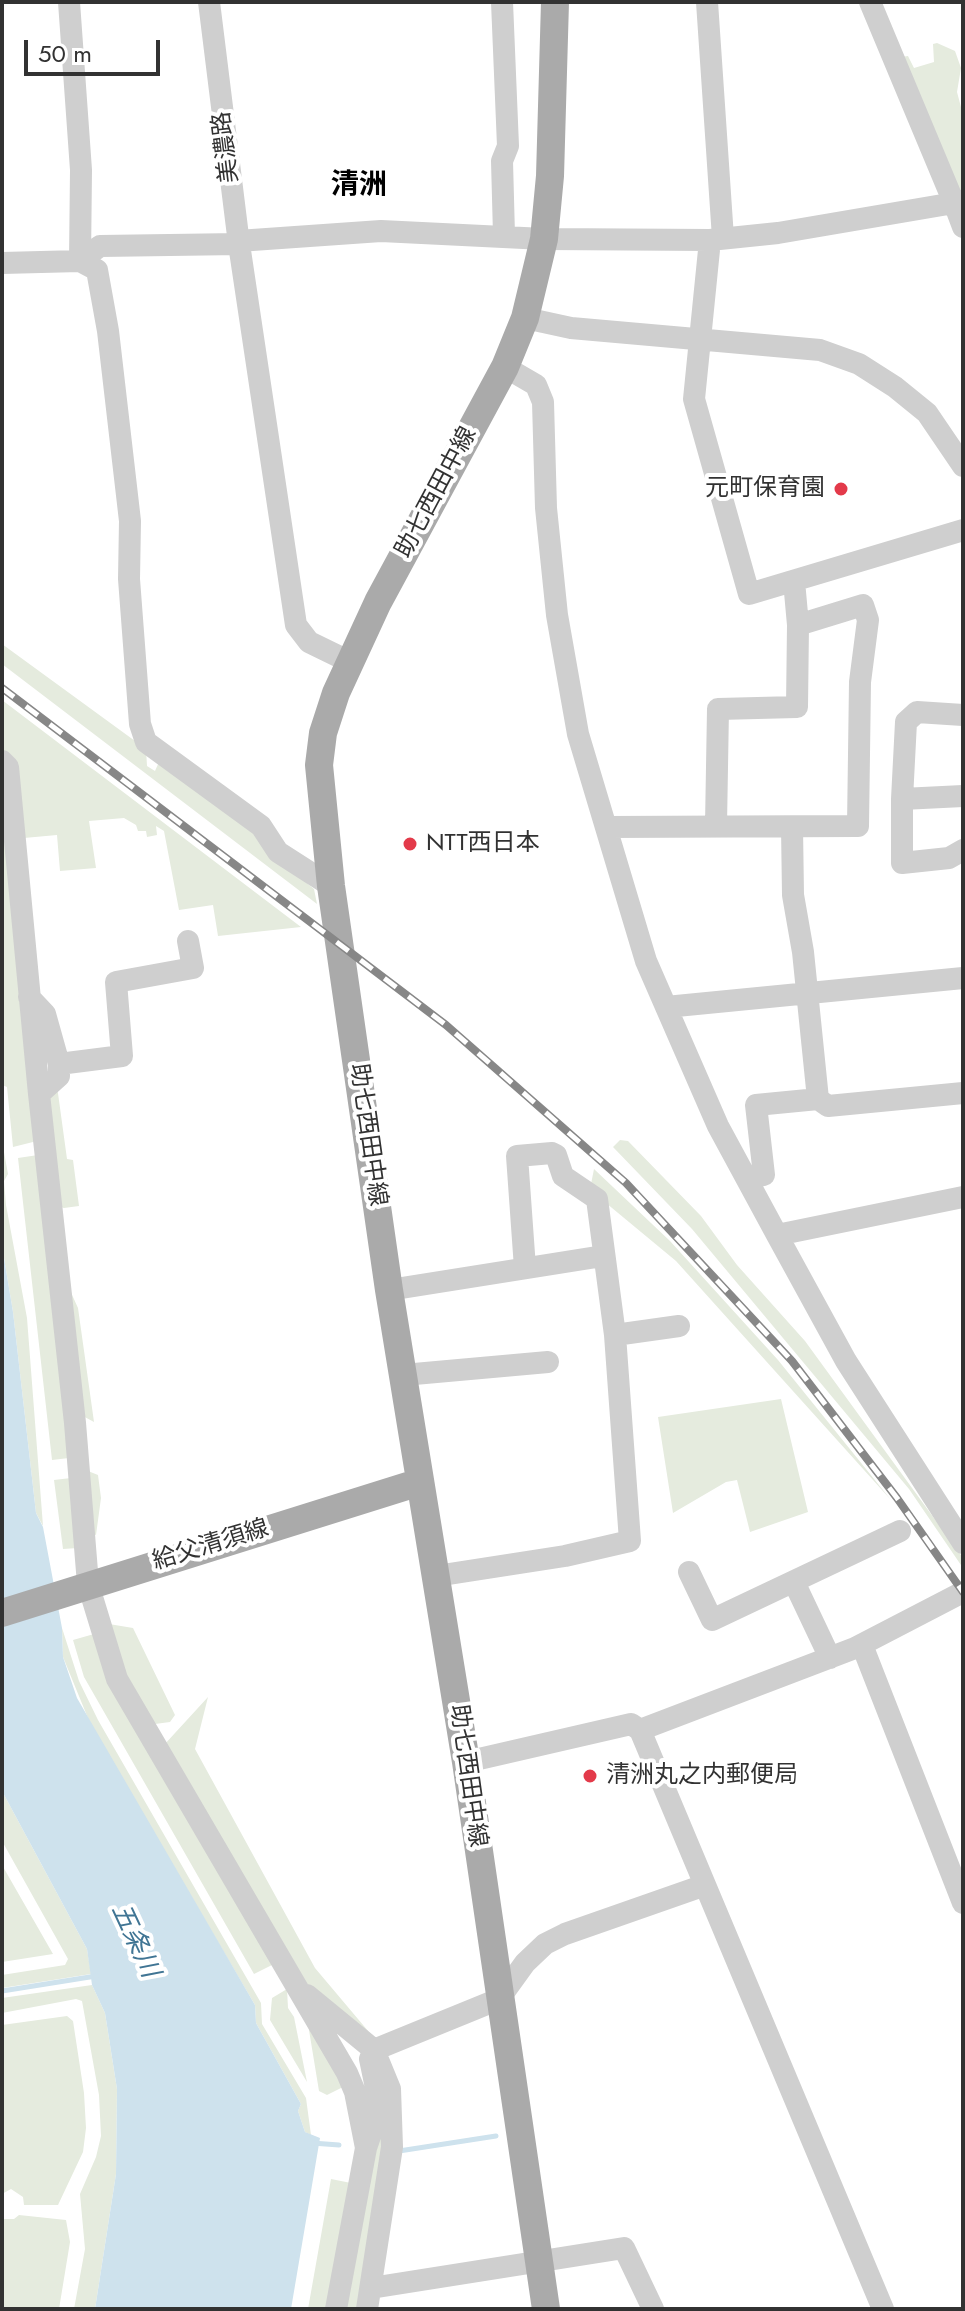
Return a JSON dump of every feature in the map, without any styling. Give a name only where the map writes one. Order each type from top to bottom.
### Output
[{"type":"main road","name":"助七西田中線","points":[[546,2309],[466,1762],[389,1290],[331,886],[319,765],[323,733],[350,662],[378,602],[505,367],[525,318],[544,239],[550,176],[555,2]]},
{"type":"main road","name":"給父清須線","points":[[2,1613],[420,1482]]},
{"type":"street","points":[[69,2],[81,170],[80,261]]},
{"type":"street","name":"美濃路","points":[[209,2],[238,243],[296,625],[309,642],[350,662]]},
{"type":"street","points":[[502,2],[508,146],[502,161],[504,235]]},
{"type":"street","points":[[707,2],[716,239],[694,399],[749,594],[963,530]]},
{"type":"street","points":[[870,2],[958,202],[963,227]]},
{"type":"street","points":[[80,261],[100,246],[238,243],[381,231],[544,239],[716,239],[778,233],[958,202]]},
{"type":"street","points":[[2,263],[80,261],[97,270],[108,331],[130,521],[129,579],[140,724],[146,742],[261,826],[278,852],[331,886]]},
{"type":"street","points":[[525,318],[571,328],[820,350],[859,364],[927,413],[963,466]]},
{"type":"street","points":[[505,367],[536,385],[543,402],[546,508],[557,615],[586,768],[607,827],[633,923],[718,1126],[846,1361],[963,1543]]},
{"type":"street","points":[[716,825],[718,709],[797,707],[798,625],[794,581]]},
{"type":"street","points":[[607,827],[858,826],[860,682],[868,620],[863,605],[798,625]]},
{"type":"street","points":[[963,715],[917,712],[906,722],[902,863],[949,858],[963,850]]},
{"type":"street","points":[[2,761],[8,767],[75,1423],[82,1586],[117,1679],[347,2073],[355,2092],[366,2148]]},
{"type":"street","points":[[902,799],[963,796]]},
{"type":"street","points":[[792,827],[793,895],[818,1099]]},
{"type":"street","points":[[59,1064],[122,1056],[116,982],[193,968],[188,941]]},
{"type":"street","points":[[666,1007],[963,978]]},
{"type":"street","points":[[29,996],[45,1014],[59,1064],[59,1076],[39,1094]]},
{"type":"street","points":[[747,1178],[764,1175],[756,1105],[818,1099],[828,1106],[963,1093]]},
{"type":"street","points":[[436,1576],[565,1556],[630,1541],[615,1335],[597,1199],[563,1176],[556,1155],[517,1156],[525,1268]]},
{"type":"street","points":[[777,1235],[963,1197]]},
{"type":"street","points":[[389,1290],[603,1256]]},
{"type":"street","points":[[615,1335],[679,1326]]},
{"type":"street","points":[[403,1375],[548,1362]]},
{"type":"street","points":[[689,1572],[712,1620],[900,1531]]},
{"type":"street","points":[[794,1582],[830,1658]]},
{"type":"street","points":[[640,1730],[862,1645],[963,1592]]},
{"type":"street","points":[[862,1645],[963,1903]]},
{"type":"street","points":[[466,1762],[631,1724],[640,1730],[883,2309]]},
{"type":"street","points":[[336,2309],[366,2148],[380,2107],[370,2059],[374,2050],[499,1999],[525,1963],[545,1944],[705,1885]]},
{"type":"street","points":[[297,1987],[374,2050],[390,2089],[392,2136],[369,2299],[538,2261],[624,2248],[653,2309]]},
{"type":"shaded area","points":[[933,44],[955,51],[961,68],[957,92],[962,111],[963,193],[960,194],[901,57],[908,56],[914,68],[934,62]]},
{"type":"shaded area","points":[[2,644],[146,749],[147,766],[155,771],[159,762],[247,820],[269,852],[314,889],[317,904],[2,664]]},
{"type":"shaded area","points":[[2,700],[301,927],[218,936],[213,905],[179,910],[164,831],[156,826],[157,835],[147,837],[146,831],[138,831],[136,825],[124,818],[89,821],[96,868],[60,871],[57,835],[24,838],[17,763],[2,750]]},
{"type":"shaded area","points":[[2,797],[37,1141],[13,1147],[7,1087],[2,1085]]},
{"type":"shaded area","points":[[57,1086],[67,1159],[73,1160],[79,1206],[64,1208],[57,1206],[49,1093]]},
{"type":"shaded area","points":[[620,1140],[628,1141],[701,1216],[737,1265],[805,1341],[963,1558],[963,1568],[909,1489],[692,1229],[613,1147]]},
{"type":"shaded area","points":[[2,1141],[8,1174],[4,1181],[6,1205],[27,1318],[43,1526],[36,1513],[13,1312],[2,1246]]},
{"type":"shaded area","points":[[38,1155],[69,1458],[52,1460],[18,1158]]},
{"type":"shaded area","points":[[594,1169],[670,1241],[778,1360],[891,1500],[676,1261],[606,1203],[591,1184]]},
{"type":"shaded area","points":[[68,1286],[78,1308],[94,1422],[81,1415]]},
{"type":"shaded area","points":[[781,1399],[808,1512],[750,1532],[737,1480],[726,1482],[673,1513],[658,1417]]},
{"type":"shaded area","points":[[88,1471],[98,1475],[101,1498],[96,1535],[93,1534]]},
{"type":"shaded area","points":[[71,1478],[78,1548],[63,1549],[54,1480]]},
{"type":"shaded area","points":[[109,1624],[133,1628],[175,1715],[170,1722],[155,1724],[128,1681]]},
{"type":"shaded area","points":[[62,1628],[79,1681],[98,1720],[261,2003],[262,2024],[306,2098],[311,2135],[305,2132],[298,2111],[301,2104],[256,2023],[255,2005],[92,1728],[63,1657]]},
{"type":"shaded area","points":[[94,1634],[276,1963],[254,1974],[84,1677],[73,1640]]},
{"type":"shaded area","points":[[208,1697],[195,1749],[315,1968],[374,2038],[304,1985],[164,1745]]},
{"type":"shaded area","points":[[2,1791],[87,1949],[91,1974],[2,1988],[2,1975],[65,1965],[68,1959],[2,1841]]},
{"type":"shaded area","points":[[2,1865],[53,1954],[2,1962]]},
{"type":"shaded area","points":[[92,1985],[105,2013],[117,2089],[116,2174],[95,2309],[74,2309],[85,2249],[80,2194],[96,2157],[101,2136],[99,2095],[82,2001],[76,1999],[2,2013],[2,1998]]},
{"type":"shaded area","points":[[287,1989],[288,2008],[294,2017],[307,2082],[270,2020],[272,1998]]},
{"type":"shaded area","points":[[67,2016],[73,2021],[84,2093],[86,2128],[83,2152],[58,2205],[24,2205],[23,2197],[11,2189],[2,2194],[2,2025]]},
{"type":"shaded area","points":[[307,2018],[343,2087],[327,2095],[319,2091]]},
{"type":"shaded area","points":[[387,2114],[358,2309],[344,2309],[369,2161]]},
{"type":"shaded area","points":[[331,2179],[351,2183],[329,2309],[308,2309]]},
{"type":"shaded area","points":[[19,2215],[66,2220],[70,2242],[59,2309],[2,2309],[2,2219],[14,2219]]},
{"type":"water","name":"五条川","points":[[2,1246],[13,1312],[36,1513],[43,1527],[62,1628],[63,1657],[77,1698],[255,2005],[256,2023],[301,2104],[298,2111],[305,2132],[320,2138],[291,2309],[95,2309],[116,2174],[117,2089],[105,2013],[92,1985],[87,1949],[2,1791]]},
{"type":"waterway","points":[[2,1991],[96,1976]]},
{"type":"waterway","points":[[399,2151],[496,2136]]},
{"type":"waterway","points":[[312,2143],[339,2145]]},
{"type":"railway","points":[[2,688],[446,1025],[626,1183],[792,1361],[897,1498],[963,1592]]},
{"type":"place","name":"元町保育園","points":[[841,489]]},
{"type":"place","name":"NTT西日本","points":[[410,844]]},
{"type":"place","name":"清洲丸之内郵便局","points":[[590,1776]]},
{"type":"district","name":"清洲","points":[[359,186]]}]
